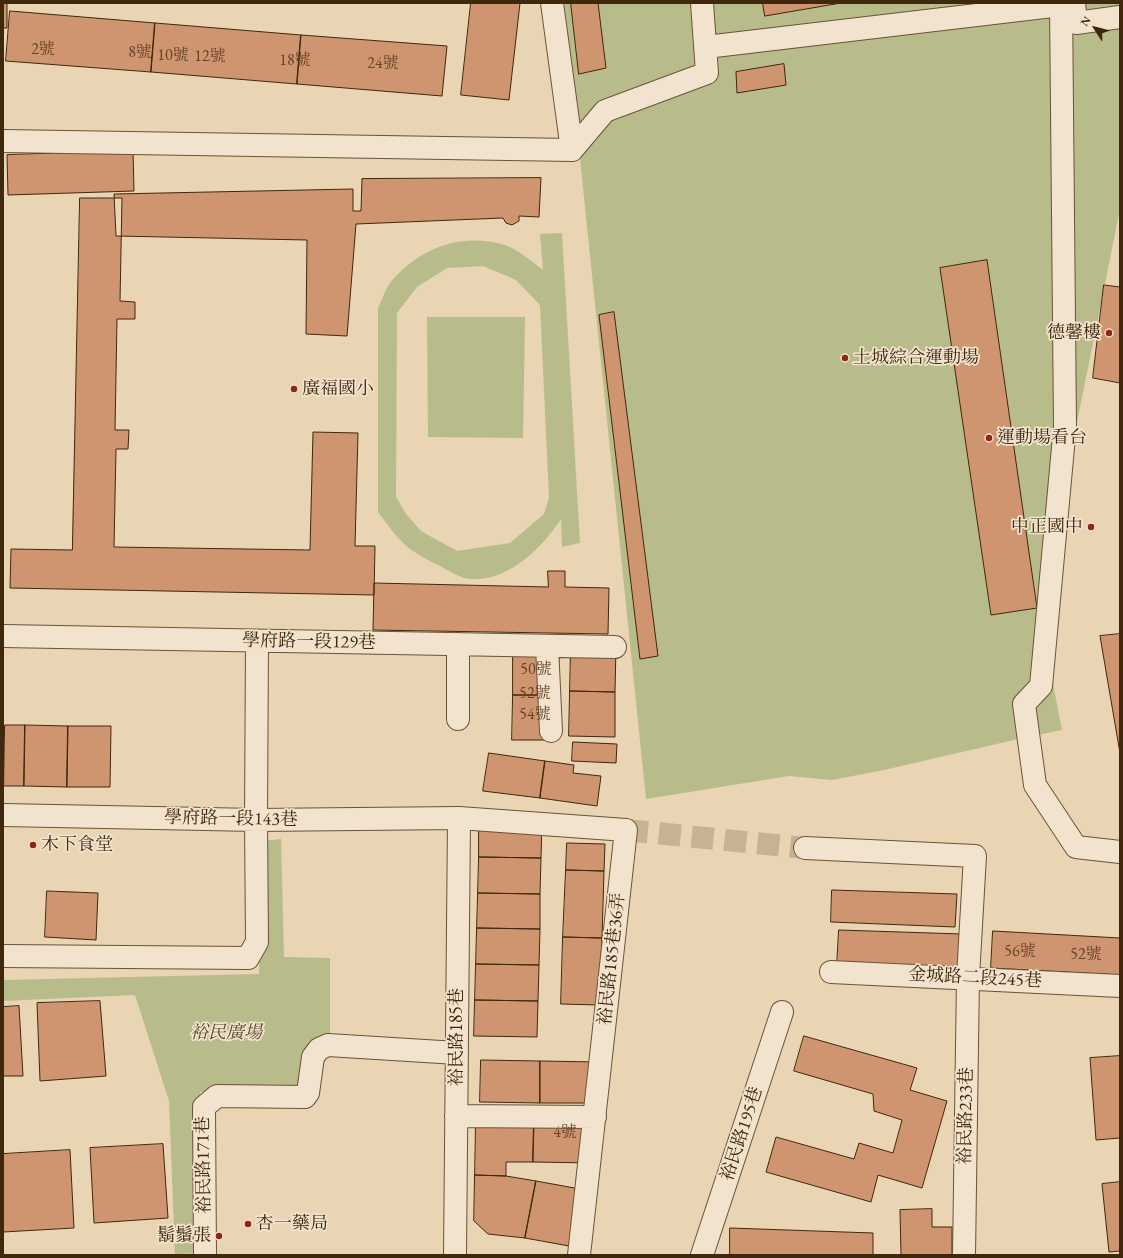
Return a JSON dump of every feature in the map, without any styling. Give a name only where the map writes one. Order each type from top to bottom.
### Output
[{"type":"street","points":[[552,3],[572,150]]},
{"type":"street","points":[[572,150],[605,111],[707,73],[702,3]]},
{"type":"street","points":[[706,47],[1065,4]]},
{"type":"street","points":[[1065,4],[1076,23],[1120,17]]},
{"type":"street","points":[[1065,4],[1065,426],[1041,686],[1024,704],[1035,785],[1076,847],[1120,852]]},
{"type":"street","points":[[3,141],[572,150]]},
{"type":"street","name":"學府路一段129巷","points":[[3,636],[615,647]]},
{"type":"street","points":[[3,956],[248,958],[257,942],[257,641]]},
{"type":"street","points":[[458,644],[458,720]]},
{"type":"street","points":[[547,646],[551,731]]},
{"type":"street","name":"學府路一段143巷","points":[[3,815],[256,820],[459,818]]},
{"type":"street","name":"裕民路185巷","points":[[455,1255],[459,818]]},
{"type":"street","name":"裕民路185巷36弄","points":[[459,818],[626,830],[579,1255]]},
{"type":"street","name":"裕民路233巷","points":[[805,848],[974,856],[968,978],[964,1255]]},
{"type":"street","name":"金城路二段245巷","points":[[830,972],[1120,986]]},
{"type":"street","name":"裕民路195巷","points":[[702,1255],[782,1012]]},
{"type":"street","name":"裕民路171巷","points":[[205,1255],[204,1107],[217,1096],[305,1097],[308,1093],[313,1057],[319,1049],[328,1045],[457,1053]]},
{"type":"street","points":[[456,1116],[595,1116]]},
{"type":"green space","name":"土城綜合運動場","points":[[564,3],[1120,3],[1120,209],[1072,447],[1048,658],[1062,730],[884,770],[832,780],[789,776],[646,799]]},
{"type":"green space","points":[[562,233],[580,543],[562,547],[561,519],[544,541],[523,561],[498,575],[470,579],[452,573],[410,549],[397,536],[378,512],[378,308],[390,283],[414,260],[442,246],[457,242],[489,241],[505,245],[520,253],[543,270],[540,234]],"holes":[[[483,266],[516,280],[540,305],[549,498],[544,514],[510,543],[457,551],[421,531],[406,514],[396,497],[397,313],[417,287],[447,268]]]},
{"type":"green space","points":[[427,317],[525,317],[523,438],[428,437]]},
{"type":"green space","name":"裕民廣場","points":[[281,839],[284,957],[330,958],[330,1041],[309,1044],[302,1089],[200,1092],[204,1253],[175,1254],[169,1101],[135,995],[3,1001],[3,980],[259,974],[263,841]]},
{"type":"building","points":[[3,3],[7,3],[7,28],[3,28]]},
{"type":"building","points":[[471,3],[520,3],[509,100],[461,95]]},
{"type":"building","points":[[571,3],[598,3],[606,68],[579,74]]},
{"type":"building","points":[[763,3],[841,3],[765,16]]},
{"type":"building","points":[[10,11],[155,23],[151,72],[6,61]]},
{"type":"building","points":[[155,23],[301,35],[297,84],[151,72]]},
{"type":"building","points":[[301,35],[447,46],[442,96],[297,84]]},
{"type":"building","points":[[784,64],[786,85],[737,93],[736,72]]},
{"type":"building","points":[[133,151],[134,191],[8,195],[7,155]]},
{"type":"building","points":[[541,178],[539,217],[519,216],[519,221],[512,225],[506,223],[503,218],[356,224],[347,336],[306,334],[307,240],[116,236],[114,194],[353,189],[353,211],[361,211],[362,179]]},
{"type":"building","points":[[80,198],[122,198],[120,301],[135,302],[135,319],[117,319],[115,430],[129,430],[128,449],[116,449],[114,547],[310,550],[313,432],[358,433],[355,546],[375,546],[374,595],[10,588],[11,549],[72,550]]},
{"type":"building","name":"運動場看台","points":[[987,260],[1037,608],[991,615],[940,268]]},
{"type":"building","name":"德馨樓","points":[[1104,285],[1120,287],[1120,383],[1093,378]]},
{"type":"building","points":[[614,312],[658,656],[640,659],[599,315]]},
{"type":"building","points":[[548,571],[565,571],[565,587],[609,588],[608,634],[373,630],[374,583],[548,587]]},
{"type":"building","points":[[1120,634],[1120,753],[1100,636]]},
{"type":"building","points":[[571,646],[616,646],[615,692],[570,691]]},
{"type":"building","points":[[513,649],[559,650],[558,695],[513,695]]},
{"type":"building","points":[[570,691],[615,692],[615,737],[569,736]]},
{"type":"building","points":[[513,695],[558,695],[558,740],[512,740]]},
{"type":"building","points":[[5,725],[25,725],[24,786],[4,786]]},
{"type":"building","points":[[25,725],[68,726],[67,787],[24,786]]},
{"type":"building","points":[[68,726],[111,726],[110,787],[67,787]]},
{"type":"building","points":[[573,742],[617,744],[616,763],[572,761]]},
{"type":"building","points":[[489,753],[545,761],[540,798],[483,791]]},
{"type":"building","points":[[545,761],[574,765],[573,773],[601,776],[597,806],[540,798]]},
{"type":"building","points":[[479,821],[542,822],[541,858],[479,857]]},
{"type":"building","points":[[567,843],[605,844],[604,871],[566,870]]},
{"type":"building","points":[[479,857],[541,858],[540,894],[478,893]]},
{"type":"building","points":[[566,870],[604,871],[602,938],[563,937]]},
{"type":"building","points":[[832,890],[957,894],[955,927],[831,922]]},
{"type":"building","points":[[47,891],[98,893],[96,940],[45,937]]},
{"type":"building","points":[[478,893],[540,894],[540,929],[477,928]]},
{"type":"building","points":[[477,928],[540,929],[539,965],[476,964]]},
{"type":"building","points":[[839,930],[962,934],[961,971],[837,966]]},
{"type":"building","points":[[993,931],[1120,938],[1120,975],[991,968]]},
{"type":"building","points":[[563,937],[602,938],[599,1005],[561,1004]]},
{"type":"building","points":[[476,964],[539,965],[538,1001],[475,1000]]},
{"type":"building","points":[[475,1000],[538,1001],[537,1037],[474,1036]]},
{"type":"building","points":[[100,1001],[106,1076],[40,1081],[37,1003]]},
{"type":"building","points":[[19,1006],[23,1076],[3,1076],[3,1007]]},
{"type":"building","points":[[804,1036],[917,1068],[910,1090],[947,1101],[922,1188],[878,1175],[871,1202],[766,1172],[776,1137],[854,1159],[859,1143],[893,1153],[902,1120],[874,1111],[873,1094],[794,1071]]},
{"type":"building","points":[[1120,1056],[1120,1138],[1096,1140],[1090,1058]]},
{"type":"building","points":[[481,1060],[540,1061],[540,1103],[480,1102]]},
{"type":"building","points":[[540,1061],[599,1062],[598,1103],[540,1103]]},
{"type":"building","points":[[476,1121],[534,1122],[533,1162],[506,1162],[506,1176],[475,1175]]},
{"type":"building","points":[[534,1122],[592,1123],[591,1163],[533,1162]]},
{"type":"building","points":[[163,1144],[168,1218],[94,1223],[90,1148]]},
{"type":"building","points":[[70,1150],[74,1228],[3,1232],[3,1154]]},
{"type":"building","points":[[475,1175],[506,1176],[536,1181],[525,1238],[488,1234],[474,1221]]},
{"type":"building","points":[[536,1181],[591,1191],[580,1248],[525,1238]]},
{"type":"building","points":[[1120,1182],[1120,1251],[1109,1252],[1102,1184]]},
{"type":"building","points":[[932,1209],[932,1227],[952,1227],[952,1255],[901,1255],[900,1210]]},
{"type":"building","points":[[730,1228],[873,1233],[873,1255],[730,1255]]},
{"type":"tunnel","points":[[626,830],[805,848]]},
{"type":"place","name":"德馨樓","points":[[1109,333]]},
{"type":"place","name":"土城綜合運動場","points":[[845,358]]},
{"type":"place","name":"廣福國小","points":[[294,389]]},
{"type":"place","name":"運動場看台","points":[[989,438]]},
{"type":"place","name":"中正國中","points":[[1091,527]]},
{"type":"place","name":"木下食堂","points":[[33,845]]},
{"type":"place","name":"杏一藥局","points":[[248,1224]]},
{"type":"place","name":"鬍鬚張","points":[[219,1236]]}]
